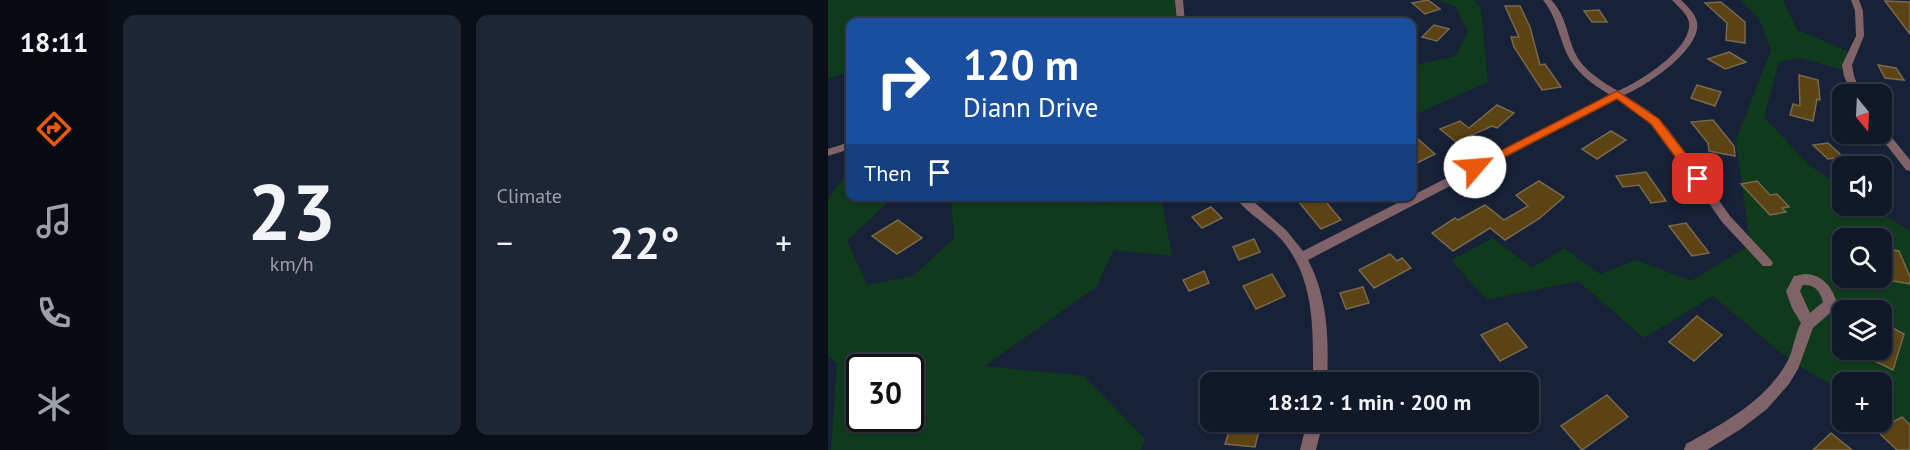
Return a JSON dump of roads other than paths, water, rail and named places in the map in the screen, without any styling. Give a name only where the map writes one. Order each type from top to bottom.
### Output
[{"type":"street","points":[[1179,0],[1181,18]]},
{"type":"street","points":[[1547,0],[1558,12],[1573,58],[1590,78],[1645,113],[1664,131],[1726,219],[1767,263]]},
{"type":"street","points":[[1416,198],[1641,84],[1657,73],[1684,44],[1694,29],[1694,23],[1687,10],[1676,0]]},
{"type":"street","points":[[1853,84],[1847,65],[1860,36],[1859,11],[1855,0]]},
{"type":"street","points":[[1891,144],[1910,167]]},
{"type":"street","points":[[828,153],[846,146]]},
{"type":"street","points":[[1245,201],[1284,236],[1300,258],[1317,305],[1321,330],[1320,372]]},
{"type":"street","points":[[1300,258],[1411,201]]},
{"type":"street","points":[[1692,450],[1747,417],[1775,392],[1794,363],[1809,323]]},
{"type":"street","points":[[1308,450],[1312,432]]}]
